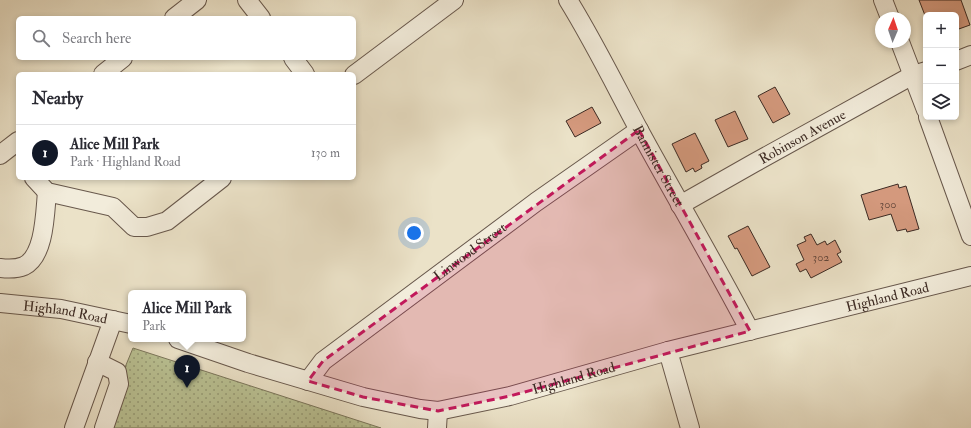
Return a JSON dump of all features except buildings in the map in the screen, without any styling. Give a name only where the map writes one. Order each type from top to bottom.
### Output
[{"type":"street","points":[[177,16],[197,0]]},
{"type":"street","points":[[247,0],[259,16]]},
{"type":"street","points":[[356,74],[454,0]]},
{"type":"street","name":"Bannister Street","points":[[568,0],[584,25],[639,130],[750,331]]},
{"type":"street","points":[[883,0],[888,12]]},
{"type":"street","points":[[904,48],[920,73],[923,92]]},
{"type":"street","points":[[959,59],[971,55]]},
{"type":"street","points":[[106,72],[121,60]]},
{"type":"street","points":[[294,60],[304,72]]},
{"type":"street","name":"Robinson Avenue","points":[[680,205],[920,73]]},
{"type":"street","points":[[929,120],[971,236]]},
{"type":"street","name":"Linwood Street","points":[[308,381],[324,361],[536,202],[639,130]]},
{"type":"street","points":[[36,180],[47,192],[113,207],[134,226],[147,227],[167,221],[219,180]]},
{"type":"street","points":[[0,268],[18,268],[26,266],[36,255],[42,242],[47,192]]},
{"type":"street","name":"Highland Road","points":[[187,342],[248,363],[363,397],[420,409],[438,419],[510,396],[668,351],[971,276]]},
{"type":"street","name":"Highland Road","points":[[0,303],[62,309],[128,323]]},
{"type":"street","points":[[74,428],[113,320]]},
{"type":"street","points":[[668,351],[690,428]]},
{"type":"street","points":[[97,362],[117,372],[119,384],[104,428]]},
{"type":"highlighted area","points":[[639,130],[750,331],[510,396],[438,411],[363,397],[308,381],[323,361]]},
{"type":"green space","points":[[133,348],[381,428],[100,428]]},
{"type":"place","name":"Alice Mill Park","points":[[187,388]]}]
